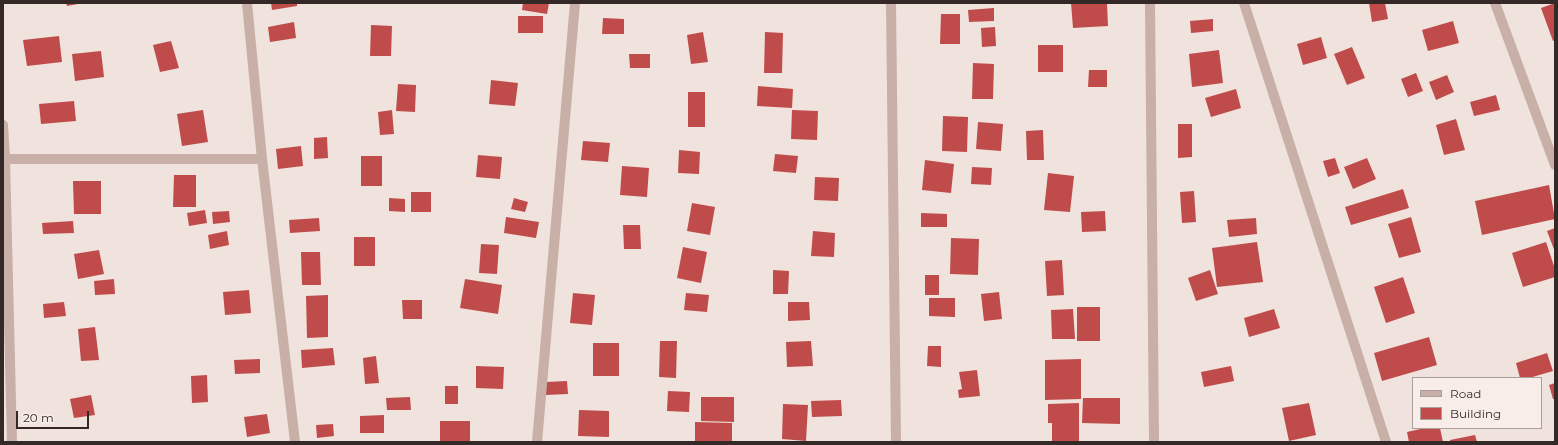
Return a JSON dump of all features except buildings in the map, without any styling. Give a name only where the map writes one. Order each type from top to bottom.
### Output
[{"type":"street","points":[[247,3],[262,159],[295,442]]},
{"type":"street","points":[[537,442],[575,3]]},
{"type":"street","points":[[891,3],[896,442]]},
{"type":"street","points":[[1150,3],[1154,442]]},
{"type":"street","points":[[1244,3],[1386,442]]},
{"type":"street","points":[[1495,3],[1555,165]]},
{"type":"street","points":[[3,125],[12,442]]},
{"type":"street","points":[[4,159],[262,159]]}]
